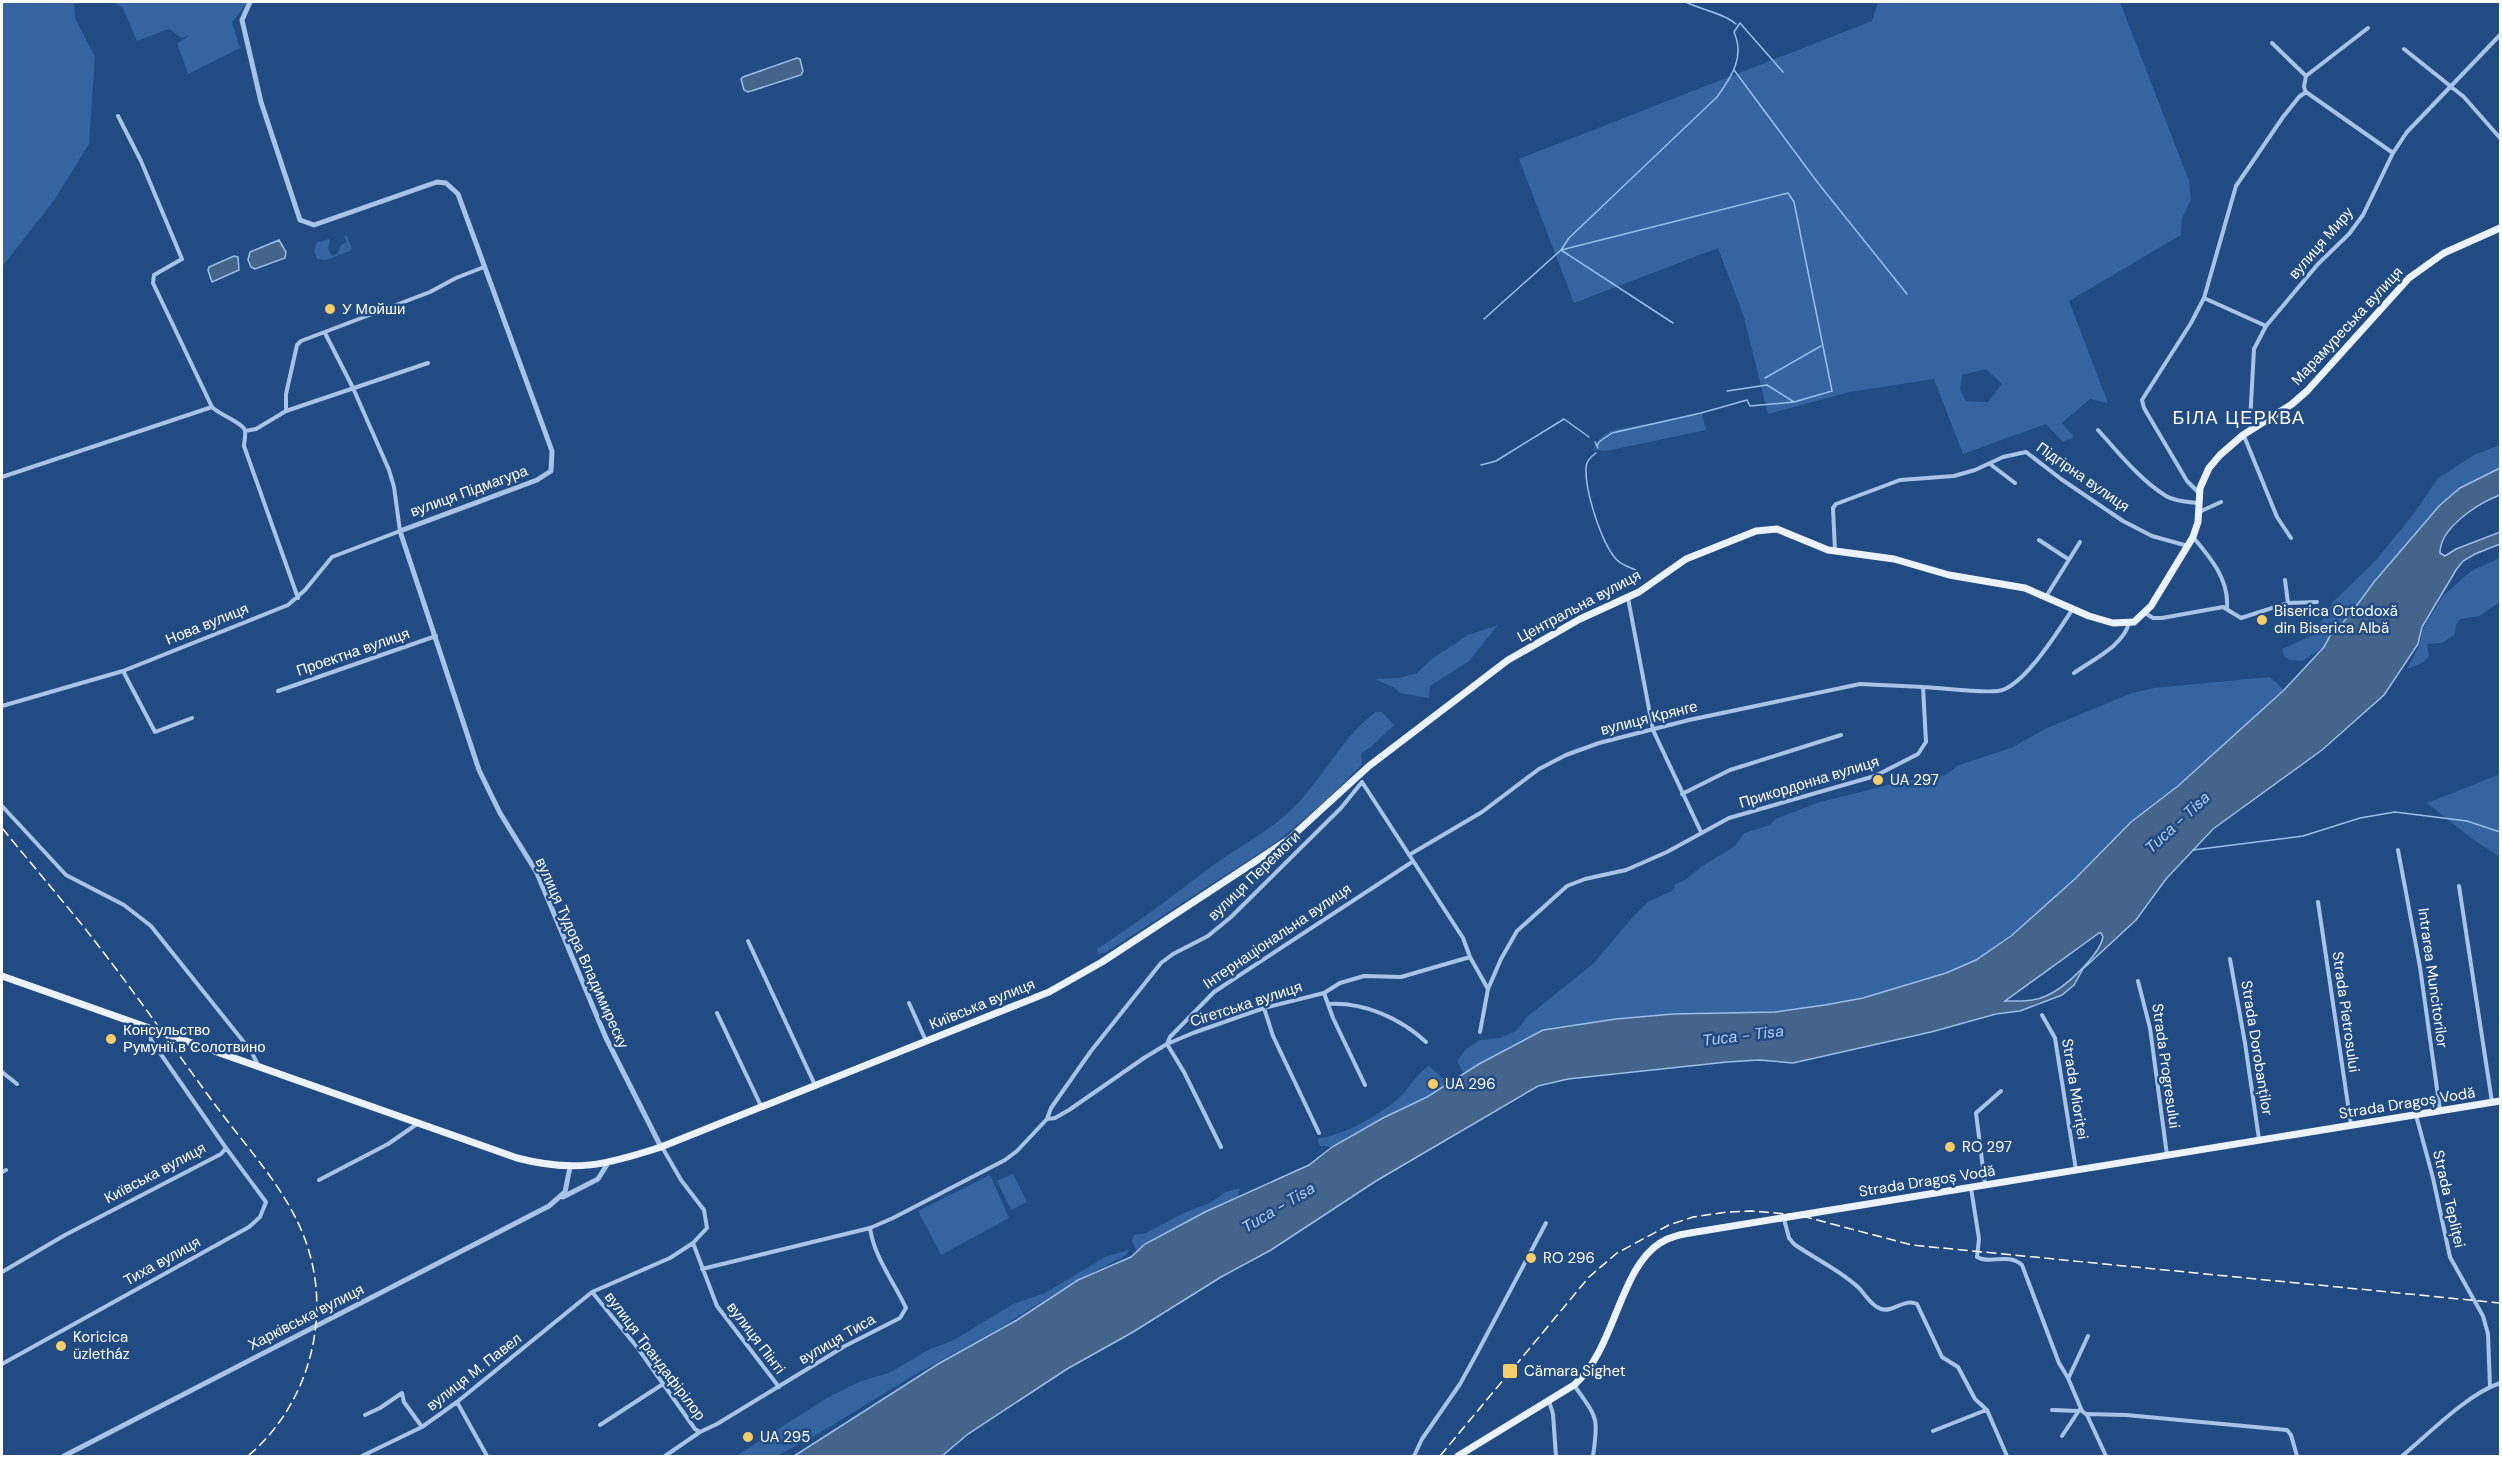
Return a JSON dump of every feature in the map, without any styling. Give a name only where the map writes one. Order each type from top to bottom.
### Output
[{"type":"main road","name":"Марамуреська вулиця","points":[[2145,613],[2176,569],[2193,537],[2203,478],[2220,455],[2243,435],[2292,404],[2307,391],[2409,278],[2444,253],[2500,228]]},
{"type":"main road","name":"Центральна вулиця","points":[[1360,779],[1443,708],[1508,660],[1580,619],[1628,598],[1686,559],[1756,531],[1777,529],[1835,551],[1894,559],[1949,574],[2025,588],[2072,609],[2113,623],[2129,623]]},
{"type":"main road","points":[[2129,623],[2145,613]]},
{"type":"main road","name":"Київська вулиця","points":[[260,1068],[517,1158],[570,1167],[608,1163],[662,1147],[1049,992],[1102,962],[1288,840],[1360,779]]},
{"type":"main road","points":[[2,976],[260,1068]]},
{"type":"main road","name":"Strada Dragoș Vodă","points":[[1458,1456],[1574,1385],[1586,1374],[1597,1358],[1642,1262],[1655,1247],[1681,1234],[2497,1102]]},
{"type":"street","name":"вулиця Підмагура","points":[[250,2],[242,21],[261,102],[300,220],[314,225],[437,182],[446,183],[458,194],[552,451],[551,471],[537,480],[400,531],[394,487],[389,470],[353,388],[325,333]]},
{"type":"street","points":[[2368,28],[2306,76],[2304,87],[2306,92],[2393,153]]},
{"type":"street","name":"вулиця Миру","points":[[2251,430],[2254,349],[2266,326],[2318,264],[2349,234],[2362,215],[2393,153],[2407,132],[2500,35]]},
{"type":"street","points":[[2272,43],[2306,76]]},
{"type":"street","points":[[2404,49],[2475,107],[2500,138]]},
{"type":"street","points":[[2200,493],[2187,481],[2144,408],[2142,400],[2191,323],[2204,298],[2236,186],[2283,117],[2306,92]]},
{"type":"street","points":[[118,116],[141,161],[182,259],[154,275],[153,283],[212,407],[243,426],[244,446],[297,598]]},
{"type":"street","points":[[286,411],[286,394],[297,345],[301,341],[430,292],[484,267]]},
{"type":"street","points":[[2204,298],[2266,326]]},
{"type":"street","points":[[245,431],[256,429],[286,411],[428,363]]},
{"type":"street","points":[[2,477],[212,407]]},
{"type":"street","points":[[2098,430],[2140,475],[2167,497],[2178,501],[2199,503]]},
{"type":"street","points":[[2243,435],[2277,518],[2291,538]]},
{"type":"street","name":"Підгірна вулиця","points":[[1835,551],[1833,508],[1836,504],[1900,480],[1954,476],[2002,457],[2026,452],[2123,521],[2152,536],[2188,546]]},
{"type":"street","points":[[1989,464],[2015,483]]},
{"type":"street","points":[[2199,512],[2221,502]]},
{"type":"street","name":"Нова вулиця","points":[[2,706],[123,671],[288,605],[297,598],[332,557],[400,531]]},
{"type":"street","name":"вулиця Тудора Владимиреску","points":[[400,531],[479,770],[489,793],[537,873],[606,1038],[662,1147]]},
{"type":"street","points":[[2193,537],[2217,566],[2228,599],[2227,607]]},
{"type":"street","points":[[2039,540],[2068,559]]},
{"type":"street","points":[[2047,596],[2080,542]]},
{"type":"street","points":[[2285,580],[2288,603]]},
{"type":"street","points":[[1628,598],[1653,730],[1701,832]]},
{"type":"street","points":[[2145,613],[2153,618],[2162,618],[2207,608],[2227,607],[2241,618],[2288,603],[2317,602]]},
{"type":"street","points":[[1923,687],[1993,690],[2008,687],[2046,651],[2072,609]]},
{"type":"street","points":[[2074,673],[2118,642],[2127,631],[2129,623]]},
{"type":"street","name":"Проектна вулиця","points":[[278,691],[436,636]]},
{"type":"street","points":[[123,671],[155,732],[192,718]]},
{"type":"street","name":"вулиця Крянге","points":[[1409,855],[1463,824],[1539,769],[1566,755],[1599,743],[1860,684],[1923,687]]},
{"type":"street","name":"Прикордонна вулиця","points":[[1480,1032],[1488,988],[1501,958],[1517,931],[1567,886],[1585,879],[1626,870],[1667,852],[1729,818],[1875,776],[1918,754],[1926,742],[1923,687]]},
{"type":"street","points":[[1682,794],[1730,770],[1841,735]]},
{"type":"street","points":[[1360,779],[1463,938],[1470,957],[1488,988]]},
{"type":"street","name":"вулиця Перемоги","points":[[1047,1119],[1051,1108],[1091,1051],[1161,963],[1173,954],[1208,936],[1231,917],[1341,808],[1360,779]]},
{"type":"street","points":[[2,806],[66,875],[124,905],[151,926],[251,1051],[260,1068]]},
{"type":"street","name":"Intrarea Muncitorilor","points":[[2398,850],[2413,925],[2440,1111]]},
{"type":"street","name":"Інтернаціональна вулиця","points":[[1167,1044],[1170,1037],[1214,992],[1413,862]]},
{"type":"street","points":[[2458,886],[2497,1102]]},
{"type":"street","name":"Strada Pietrosului","points":[[2318,902],[2351,1125]]},
{"type":"street","points":[[747,941],[816,1085]]},
{"type":"street","name":"Сігетська вулиця","points":[[1047,1119],[1055,1118],[1069,1110],[1167,1044],[1264,1008],[1324,993],[1340,982],[1364,976],[1401,977],[1470,957]]},
{"type":"street","name":"Strada Dorobanților","points":[[2230,959],[2260,1141]]},
{"type":"street","name":"Strada Progresului","points":[[2138,981],[2150,1028],[2167,1156]]},
{"type":"street","points":[[1324,993],[1333,1018],[1365,1085]]},
{"type":"street","points":[[909,1003],[926,1041]]},
{"type":"street","points":[[1328,1004],[1353,1006],[1380,1013],[1413,1030],[1426,1042]]},
{"type":"street","points":[[1264,1008],[1274,1036],[1319,1133]]},
{"type":"street","points":[[717,1013],[762,1107]]},
{"type":"street","name":"Strada Mioriței","points":[[2042,1015],[2056,1043],[2076,1170]]},
{"type":"street","name":"Київська вулиця","points":[[2,1272],[64,1236],[221,1154],[226,1148],[151,1040],[150,1029]]},
{"type":"street","points":[[1167,1044],[1184,1072],[1221,1147]]},
{"type":"street","points":[[2,1072],[17,1084]]},
{"type":"street","points":[[1985,1185],[1976,1113],[2001,1091]]},
{"type":"street","name":"Strada Tepliței","points":[[2416,1115],[2433,1178],[2450,1257],[2483,1317],[2488,1334],[2490,1387]]},
{"type":"street","points":[[702,1269],[870,1228],[934,1198],[1005,1160],[1017,1151],[1047,1119]]},
{"type":"street","points":[[319,1180],[388,1144],[417,1124]]},
{"type":"street","points":[[662,1147],[681,1180],[704,1210],[706,1228],[693,1243]]},
{"type":"street","name":"Тиха вулиця","points":[[2,1364],[249,1227],[260,1217],[266,1202],[226,1148]]},
{"type":"street","name":"Харківська вулиця","points":[[64,1456],[598,1179],[608,1163]]},
{"type":"street","points":[[559,1199],[567,1186],[570,1167]]},
{"type":"street","points":[[1971,1188],[1979,1239],[1977,1257],[1980,1259],[2013,1258],[2022,1265],[2054,1351],[2068,1378],[2080,1410]]},
{"type":"street","points":[[1784,1218],[1789,1238],[1794,1244],[1847,1278],[1875,1305],[1882,1309],[1889,1309],[1906,1302],[1917,1304],[1942,1357],[1958,1367],[1975,1399],[1987,1410],[2007,1456]]},
{"type":"street","points":[[1414,1456],[1422,1439],[1471,1364],[1546,1223]]},
{"type":"street","name":"вулиця Тиса","points":[[665,1456],[700,1432],[845,1346],[900,1318],[905,1313],[906,1308],[881,1262],[870,1228]]},
{"type":"street","name":"вулиця Пінті","points":[[693,1243],[717,1306],[778,1387]]},
{"type":"street","name":"вулиця М. Павел","points":[[362,1456],[422,1427],[457,1402],[592,1292],[670,1258],[693,1243]]},
{"type":"street","name":"вулиця Трандафірілор","points":[[592,1292],[637,1347],[695,1429],[700,1432]]},
{"type":"street","points":[[2068,1378],[2088,1336]]},
{"type":"street","points":[[2402,1456],[2490,1387],[2500,1383]]},
{"type":"street","points":[[600,1425],[663,1384]]},
{"type":"street","points":[[1574,1385],[1591,1408],[1597,1424],[1593,1456]]},
{"type":"street","points":[[365,1415],[381,1408],[402,1393],[404,1402],[422,1427]]},
{"type":"street","points":[[1549,1400],[1553,1414],[1556,1456]]},
{"type":"street","points":[[457,1402],[488,1456]]},
{"type":"street","points":[[1933,1431],[1987,1410]]},
{"type":"street","points":[[2052,1410],[2080,1410],[2087,1414],[2126,1415],[2287,1430],[2291,1434],[2297,1456]]},
{"type":"street","points":[[2062,1436],[2080,1410]]},
{"type":"street","points":[[2087,1414],[2106,1456]]},
{"type":"shaded area","points":[[2,2],[74,2],[75,18],[95,57],[89,144],[55,199],[2,267]]},
{"type":"shaded area","points":[[113,2],[248,2],[232,22],[240,48],[188,74],[177,43],[189,36],[182,38],[169,29],[137,41],[123,8]]},
{"type":"shaded area","points":[[1878,2],[2120,2],[2189,181],[2191,200],[2182,218],[2181,235],[2069,301],[2108,403],[2090,399],[2062,423],[2074,437],[2063,442],[2046,424],[1963,454],[1934,379],[1850,392],[1768,414],[1744,317],[1718,248],[1574,303],[1519,159],[1872,21]],"holes":[[[1986,369],[2002,384],[1988,402],[1966,401],[1960,390],[1962,375]]]},
{"type":"shaded area","points":[[346,235],[352,248],[350,251],[326,260],[317,259],[314,250],[317,242],[330,239],[328,249],[332,256],[338,253],[341,245],[347,242],[344,237]]},
{"type":"shaded area","points":[[1702,414],[1706,430],[1606,451],[1593,450],[1601,438],[1613,430]]},
{"type":"shaded area","points":[[2500,445],[2500,468],[2460,488],[2431,515],[2330,636],[2324,647],[2302,661],[2291,660],[2284,656],[2282,649],[2313,635],[2333,602],[2377,559],[2415,512],[2438,478],[2476,454]]},
{"type":"shaded area","points":[[2500,558],[2500,602],[2479,616],[2460,619],[2456,625],[2455,634],[2442,643],[2427,644],[2429,656],[2424,662],[2407,669],[2419,646],[2423,629],[2443,596],[2471,571]]},
{"type":"shaded area","points":[[1498,625],[1469,661],[1430,686],[1429,698],[1400,693],[1395,688],[1375,679],[1400,678],[1417,673],[1433,658],[1468,635]]},
{"type":"shaded area","points":[[2270,677],[2284,690],[2178,786],[2131,822],[2076,878],[2011,936],[1976,960],[1946,973],[1862,998],[1775,1012],[1673,1014],[1556,1027],[1543,1030],[1464,1074],[1457,1061],[1466,1049],[1480,1040],[1500,1038],[1516,1031],[1528,1016],[1594,963],[1648,902],[1672,891],[1676,884],[1735,846],[1744,833],[1770,825],[1777,818],[1820,802],[1901,782],[1945,775],[1959,765],[2011,748],[2047,728],[2132,693],[2154,688]]},
{"type":"shaded area","points":[[1376,712],[1382,712],[1394,725],[1371,747],[1361,753],[1362,765],[1325,801],[1278,841],[1105,953],[1098,954],[1097,949],[1287,814],[1353,733]]},
{"type":"shaded area","points":[[2500,774],[2500,857],[2471,838],[2427,803]]},
{"type":"shaded area","points":[[1429,1066],[1449,1084],[1332,1147],[1320,1146],[1319,1138],[1328,1137],[1362,1123],[1385,1109],[1401,1096],[1417,1076]]},
{"type":"shaded area","points":[[1013,1174],[1027,1202],[1011,1210],[997,1181]]},
{"type":"shaded area","points":[[990,1175],[1009,1218],[941,1255],[918,1211]]},
{"type":"shaded area","points":[[1235,1189],[1240,1189],[1237,1199],[1154,1238],[1137,1253],[1132,1241],[1134,1235],[1146,1233]]},
{"type":"shaded area","points":[[1129,1250],[1126,1255],[1072,1283],[998,1329],[777,1456],[736,1456],[827,1398],[861,1381],[889,1373],[930,1349],[952,1341],[1013,1304],[1045,1293],[1107,1256]]},
{"type":"water","points":[[797,58],[800,59],[803,71],[801,75],[748,92],[744,90],[741,79],[743,77]]},
{"type":"water","points":[[279,240],[286,252],[285,258],[255,269],[251,267],[248,260],[250,252]]},
{"type":"water","points":[[234,256],[238,257],[239,270],[212,282],[209,267]]},
{"type":"water","name":"Тиса - Tisa","points":[[2500,468],[2500,495],[2472,510],[2453,525],[2446,534],[2440,553],[2445,556],[2456,549],[2500,532],[2500,544],[2463,561],[2456,570],[2422,627],[2418,644],[2384,695],[2322,750],[2213,829],[2166,879],[2136,920],[2083,969],[2074,985],[2062,995],[2020,1011],[1996,1014],[1931,1032],[1793,1063],[1759,1060],[1727,1062],[1568,1079],[1538,1086],[1376,1181],[1271,1250],[1221,1277],[1133,1332],[1067,1369],[968,1434],[942,1456],[794,1456],[938,1364],[1017,1320],[1078,1280],[1131,1257],[1145,1244],[1205,1212],[1309,1165],[1332,1147],[1383,1118],[1427,1097],[1479,1064],[1543,1030],[1616,1019],[1673,1014],[1775,1012],[1825,1005],[1863,998],[1946,973],[1976,960],[2011,936],[2076,878],[2131,822],[2178,786],[2284,690],[2324,647],[2330,636],[2349,616],[2374,582],[2440,505],[2460,488]],"holes":[[[2101,933],[2103,937],[2100,945],[2088,962],[2054,992],[2026,1001],[2005,1001]]]},
{"type":"waterway","points":[[1686,2],[1725,17],[1736,24]]},
{"type":"waterway","points":[[1484,319],[1561,250],[1569,238],[1717,97],[1728,82],[1735,66],[1738,50],[1734,32],[1740,23],[1783,72]]},
{"type":"waterway","points":[[1734,70],[1818,183],[1907,294]]},
{"type":"waterway","points":[[1673,323],[1561,250],[1788,193],[1794,202],[1832,391],[1794,402]]},
{"type":"waterway","points":[[1765,378],[1821,346]]},
{"type":"waterway","points":[[1597,446],[1612,433],[1747,400],[1750,406],[1794,402],[1767,385],[1727,391]]},
{"type":"waterway","points":[[1481,465],[1496,461],[1564,419],[1589,437]]},
{"type":"waterway","points":[[1595,442],[1598,448]]},
{"type":"waterway","points":[[1596,453],[1589,459],[1586,468],[1588,490],[1595,516],[1605,541],[1616,559],[1636,570]]},
{"type":"waterway","points":[[2193,850],[2303,836],[2360,818],[2395,812],[2467,821],[2500,832]]},
{"type":"railway","points":[[2,828],[100,948],[270,1176],[294,1214],[303,1234],[315,1282],[317,1310],[308,1364],[285,1414],[268,1437],[248,1456]]},
{"type":"railway","points":[[1440,1456],[1589,1277],[1617,1253],[1669,1225],[1693,1217],[1727,1212],[1752,1211],[1798,1215],[1912,1245],[2500,1303]]},
{"type":"place","name":"У Мойши","points":[[330,309]]},
{"type":"place","name":"Biserica Ortodoxă din Biserica Albă","points":[[2262,620]]},
{"type":"place","name":"UA 297","points":[[1878,780]]},
{"type":"place","name":"Консульство Румунії в Солотвино","points":[[111,1039]]},
{"type":"place","name":"UA 296","points":[[1433,1084]]},
{"type":"place","name":"RO 297","points":[[1950,1147]]},
{"type":"place","name":"RO 296","points":[[1531,1258]]},
{"type":"place","name":"Koricica üzletház","points":[[61,1346]]},
{"type":"place","name":"Cămara Sighet","points":[[1510,1371]]},
{"type":"place","name":"UA 295","points":[[748,1437]]},
{"type":"district","name":"БІЛА ЦЕРКВА","points":[[2239,418]]}]
